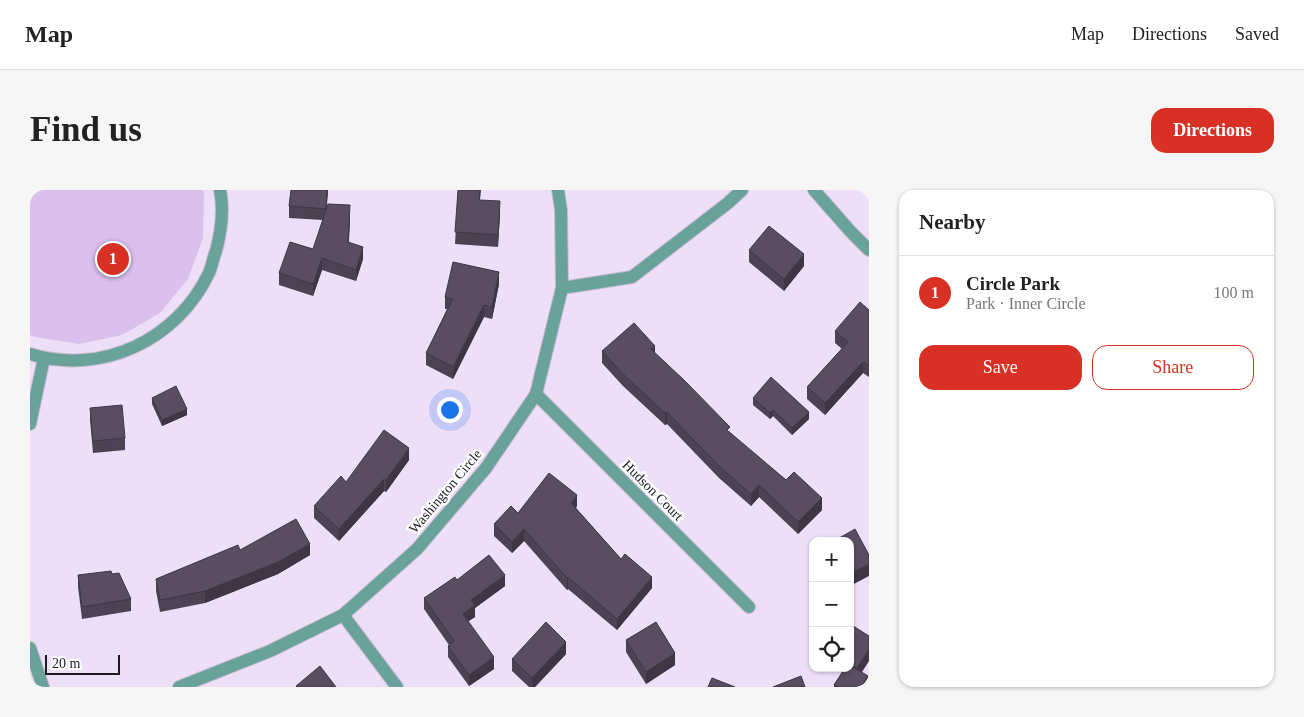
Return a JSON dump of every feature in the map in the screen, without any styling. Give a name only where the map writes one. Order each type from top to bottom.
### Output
[{"type":"street","points":[[30,354],[44,358],[84,360],[123,352],[159,334],[188,306],[209,272],[221,233],[220,190]]},
{"type":"street","name":"Washington Circle","points":[[179,687],[270,651],[343,616],[417,549],[486,468],[536,394],[562,288],[561,210],[558,190]]},
{"type":"street","points":[[562,288],[632,277],[728,203],[742,190]]},
{"type":"street","points":[[814,190],[850,232],[869,250]]},
{"type":"street","points":[[30,424],[44,358]]},
{"type":"street","name":"Hudson Court","points":[[536,394],[749,607]]},
{"type":"street","points":[[343,616],[397,687]]},
{"type":"street","points":[[30,648],[43,687]]},
{"type":"shaded area","points":[[30,190],[203,190],[203,238],[188,279],[160,313],[122,335],[79,344],[30,335]]},
{"type":"building","points":[[291,190],[327,190],[326,209],[289,206]]},
{"type":"building","points":[[458,190],[480,190],[479,200],[500,201],[498,235],[455,232]]},
{"type":"building","points":[[328,204],[350,205],[348,242],[363,247],[356,270],[322,258],[313,284],[279,273],[290,242],[313,249]]},
{"type":"building","points":[[769,226],[804,254],[784,279],[749,250]]},
{"type":"building","points":[[453,262],[499,272],[492,307],[484,305],[453,367],[426,353],[453,299],[445,297]]},
{"type":"building","points":[[860,302],[869,310],[869,366],[863,362],[825,403],[807,387],[848,342],[835,331]]},
{"type":"building","points":[[634,323],[655,346],[651,349],[730,427],[727,430],[786,480],[794,472],[822,498],[798,522],[759,485],[751,494],[719,466],[667,412],[665,413],[623,374],[602,351]]},
{"type":"building","points":[[771,377],[809,412],[792,428],[773,410],[770,413],[753,398]]},
{"type":"building","points":[[176,386],[187,409],[162,420],[152,398]]},
{"type":"building","points":[[122,405],[125,438],[93,441],[90,408]]},
{"type":"building","points":[[384,430],[409,448],[386,480],[384,479],[339,529],[314,506],[341,476],[346,482]]},
{"type":"building","points":[[549,473],[577,495],[571,503],[621,559],[625,554],[652,577],[617,619],[567,578],[524,529],[512,542],[494,524],[511,506],[518,513]]},
{"type":"building","points":[[296,519],[310,544],[278,562],[205,591],[160,600],[156,579],[238,545],[240,550]]},
{"type":"building","points":[[855,529],[869,555],[869,564],[854,572],[854,537],[841,537]]},
{"type":"building","points":[[489,555],[505,575],[471,600],[475,605],[463,614],[494,657],[469,675],[448,646],[454,641],[424,598],[455,577],[457,580]]},
{"type":"building","points":[[111,571],[112,574],[119,573],[131,599],[82,607],[78,575]]},
{"type":"building","points":[[546,622],[566,642],[532,678],[512,659]]},
{"type":"building","points":[[656,622],[675,653],[646,672],[626,640]]},
{"type":"building","points":[[854,627],[869,636],[869,649],[857,668],[854,666]]},
{"type":"building","points":[[320,666],[336,687],[296,686]]},
{"type":"building","points":[[854,667],[868,676],[861,687],[838,687],[834,685],[842,672],[854,672]]},
{"type":"building","points":[[801,676],[805,687],[773,687]]},
{"type":"building","points":[[712,678],[735,687],[708,687]]},
{"type":"place","name":"Circle Park","points":[[113,259]]}]
